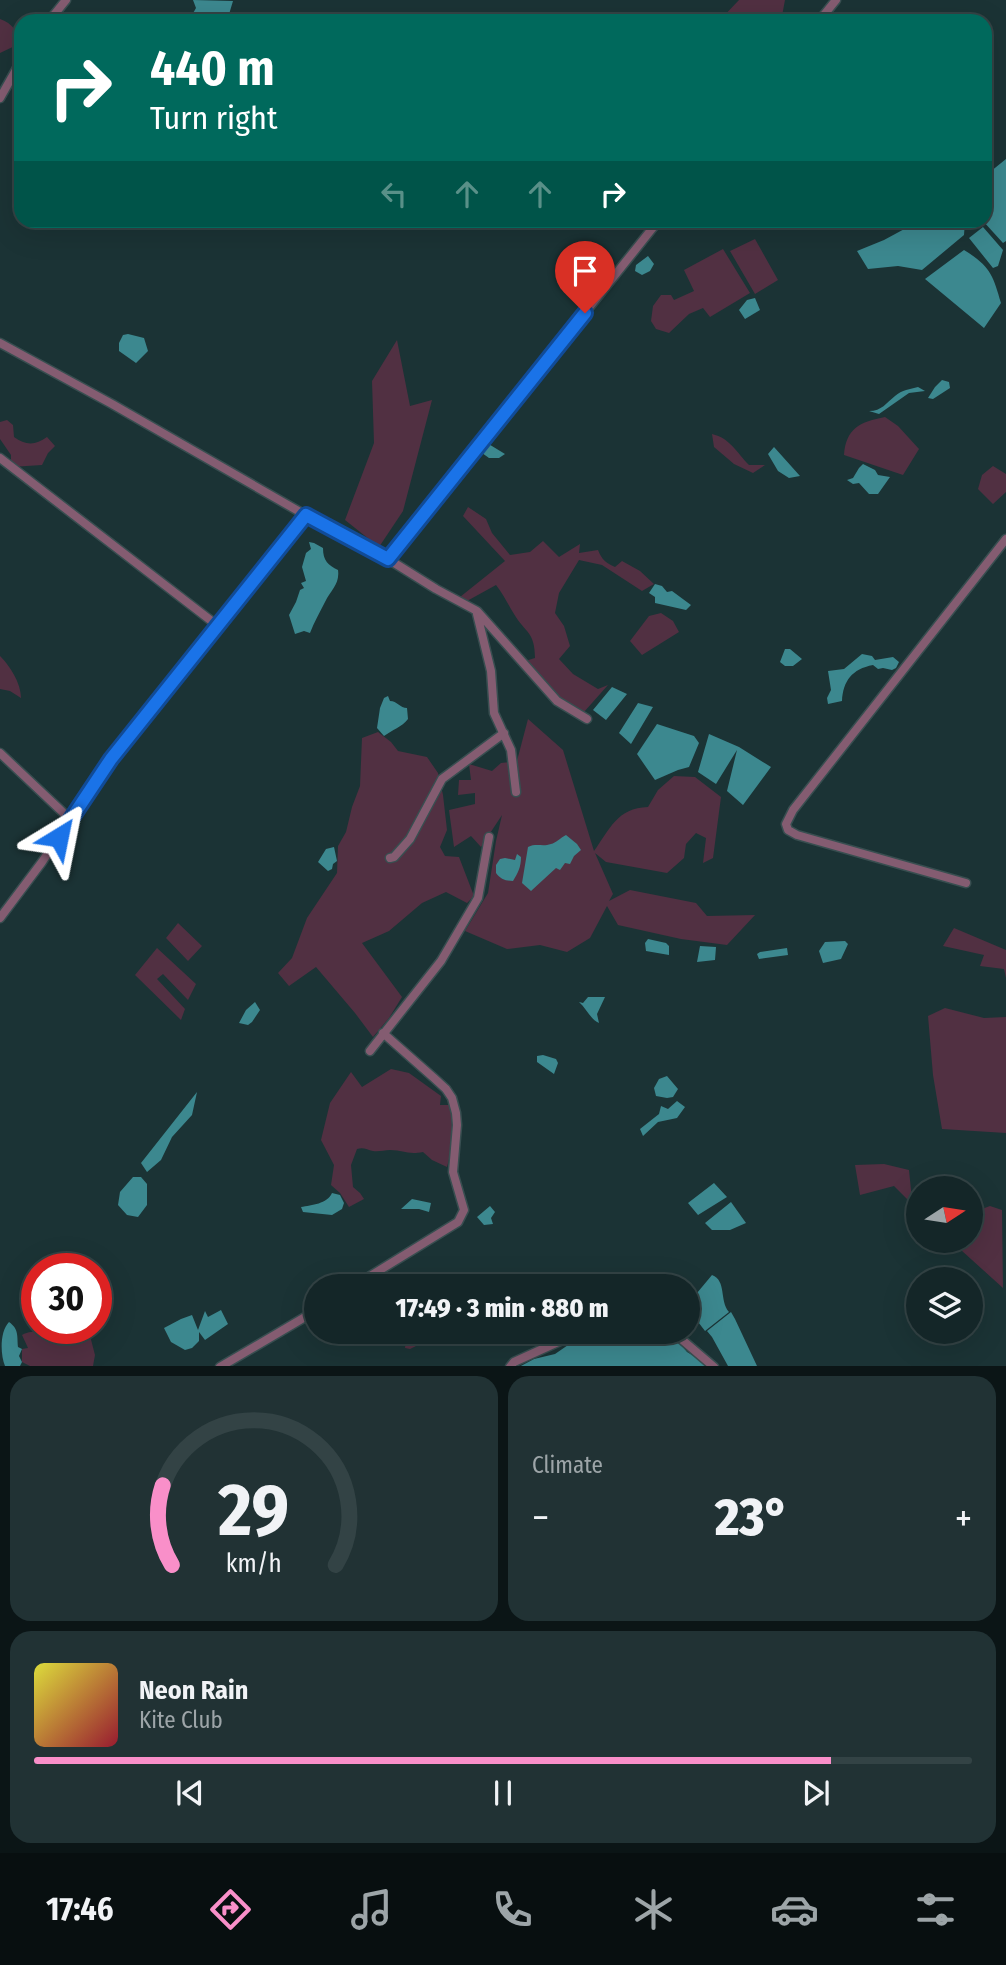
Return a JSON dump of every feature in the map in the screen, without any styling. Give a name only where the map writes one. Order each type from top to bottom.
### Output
[{"type":"street","points":[[55,14],[66,0]]},
{"type":"street","points":[[825,14],[836,0]]},
{"type":"street","points":[[0,98],[14,73]]},
{"type":"street","points":[[388,559],[653,228]]},
{"type":"street","points":[[0,343],[477,611],[557,701],[587,719]]},
{"type":"street","points":[[0,458],[218,626]]},
{"type":"street","points":[[0,918],[71,820],[111,759],[306,515]]},
{"type":"street","points":[[966,883],[797,835],[788,830],[786,824],[793,810],[1006,539]]},
{"type":"street","points":[[477,611],[491,671],[495,713],[511,750],[516,792]]},
{"type":"street","points":[[390,858],[410,839],[442,779],[503,733]]},
{"type":"street","points":[[0,753],[71,820]]},
{"type":"street","points":[[370,1051],[441,961],[478,898],[489,837]]},
{"type":"street","points":[[374,1274],[458,1222],[464,1210],[453,1172],[457,1125],[452,1098],[446,1089],[383,1033]]},
{"type":"street","points":[[222,1366],[304,1318]]},
{"type":"street","points":[[511,1366],[554,1344]]},
{"type":"street","points":[[687,1344],[712,1366]]},
{"type":"shaded area","points":[[739,0],[785,0],[782,14],[726,14]]},
{"type":"shaded area","points":[[0,19],[14,29],[14,46],[0,53]]},
{"type":"shaded area","points":[[755,239],[778,280],[755,294],[730,251]]},
{"type":"shaded area","points":[[723,249],[750,293],[710,317],[703,308],[689,314],[669,333],[656,329],[651,321],[653,306],[661,295],[671,295],[674,300],[694,291],[684,270]]},
{"type":"shaded area","points":[[397,340],[410,406],[432,400],[403,511],[379,547],[345,520],[374,443],[372,381]]},
{"type":"shaded area","points":[[885,417],[898,426],[919,449],[903,475],[844,455],[851,432],[868,421]]},
{"type":"shaded area","points":[[7,420],[13,425],[14,437],[18,440],[34,443],[47,437],[55,446],[42,465],[11,467],[11,455],[0,439],[0,422]]},
{"type":"shaded area","points":[[712,434],[728,442],[749,465],[765,465],[753,473],[734,464],[714,447]]},
{"type":"shaded area","points":[[993,466],[1006,474],[1006,492],[993,504],[978,489],[982,475]]},
{"type":"shaded area","points":[[468,507],[486,519],[492,533],[510,555],[530,552],[543,541],[559,557],[580,544],[579,553],[598,550],[609,564],[615,567],[622,561],[640,571],[654,584],[642,591],[602,565],[579,560],[559,593],[555,613],[564,626],[570,646],[559,659],[573,674],[598,689],[608,685],[584,712],[554,698],[525,661],[535,658],[533,642],[496,585],[467,601],[460,597],[505,561],[463,516]]},
{"type":"shaded area","points":[[661,613],[673,621],[679,632],[642,655],[630,641],[649,616]]},
{"type":"shaded area","points":[[0,656],[14,675],[21,698],[10,691],[0,689]]},
{"type":"shaded area","points":[[528,719],[563,750],[594,851],[615,821],[629,811],[648,807],[658,790],[674,776],[695,777],[721,797],[713,858],[703,863],[706,838],[696,833],[686,844],[684,858],[667,873],[606,862],[595,853],[613,894],[609,901],[630,890],[696,903],[707,916],[755,915],[727,945],[681,939],[618,925],[607,906],[590,938],[567,952],[540,945],[507,949],[465,931],[488,893],[502,815],[481,847],[471,836],[454,847],[449,810],[475,804],[475,793],[458,795],[459,780],[471,780],[469,764],[492,771],[501,763],[510,762],[513,776]]},
{"type":"shaded area","points":[[378,732],[398,751],[427,757],[438,773],[447,830],[440,847],[445,856],[459,857],[474,896],[467,903],[446,892],[422,903],[389,931],[362,943],[402,997],[373,1037],[316,967],[289,986],[278,973],[292,958],[307,918],[337,873],[338,846],[346,832],[360,786],[362,738]]},
{"type":"shaded area","points":[[178,923],[202,946],[188,961],[166,938]]},
{"type":"shaded area","points":[[954,928],[1006,950],[1006,978],[1004,969],[980,966],[984,955],[943,946]]},
{"type":"shaded area","points":[[157,948],[196,984],[188,1000],[163,974],[157,979],[185,1009],[181,1020],[135,975]]},
{"type":"shaded area","points":[[945,1008],[984,1018],[1006,1017],[1006,1133],[942,1129],[933,1075],[928,1016]]},
{"type":"shaded area","points":[[391,1069],[409,1073],[441,1096],[440,1105],[450,1105],[452,1136],[447,1167],[423,1152],[357,1149],[351,1165],[353,1187],[364,1199],[349,1207],[331,1185],[334,1165],[321,1140],[330,1103],[351,1072],[362,1087]]},
{"type":"shaded area","points":[[884,1164],[909,1170],[910,1176],[906,1176],[906,1198],[894,1186],[860,1195],[855,1165]]},
{"type":"shaded area","points":[[990,1206],[1002,1210],[1003,1288],[983,1267],[964,1253],[984,1253],[984,1208]]},
{"type":"shaded area","points":[[26,1344],[92,1344],[95,1355],[93,1366],[30,1366],[22,1362],[22,1349],[28,1348]]},
{"type":"shaded area","points":[[406,1344],[424,1344],[410,1349],[405,1348]]},
{"type":"water","points":[[193,0],[233,1],[229,14],[193,14],[196,8]]},
{"type":"water","points":[[1006,159],[1006,241],[1003,243],[989,228],[992,228],[992,170]]},
{"type":"water","points":[[906,228],[964,228],[964,235],[922,270],[898,266],[868,269],[857,251]]},
{"type":"water","points":[[984,228],[1003,250],[998,266],[993,268],[969,238]]},
{"type":"water","points":[[964,250],[980,261],[989,272],[1001,303],[984,328],[925,279]]},
{"type":"water","points":[[648,256],[654,264],[650,271],[642,275],[635,271],[636,265]]},
{"type":"water","points":[[755,298],[760,310],[745,319],[739,310],[747,300]]},
{"type":"water","points":[[123,335],[144,338],[148,351],[136,363],[119,351]]},
{"type":"water","points":[[942,380],[949,382],[950,388],[933,399],[928,398],[935,387]]},
{"type":"water","points":[[918,387],[925,391],[909,393],[879,414],[869,411],[881,408],[900,392]]},
{"type":"water","points":[[486,443],[505,454],[499,458],[489,458],[482,453]]},
{"type":"water","points":[[774,447],[800,476],[789,478],[778,471],[768,454]]},
{"type":"water","points":[[863,464],[875,470],[878,475],[890,477],[878,494],[869,494],[859,483],[853,484],[847,480],[853,478]]},
{"type":"water","points":[[309,542],[323,548],[327,562],[338,570],[338,579],[310,633],[304,631],[295,634],[289,615],[300,590],[304,588],[301,583],[306,581],[302,567],[306,553],[311,549]]},
{"type":"water","points":[[655,584],[662,586],[667,592],[672,591],[691,605],[686,610],[655,603],[655,597],[649,593]]},
{"type":"water","points":[[785,649],[790,649],[802,659],[793,666],[785,666],[780,662]]},
{"type":"water","points":[[862,654],[872,656],[875,660],[893,657],[899,662],[892,670],[878,669],[873,665],[859,670],[847,682],[842,701],[828,704],[827,698],[831,690],[828,671],[844,669]]},
{"type":"water","points":[[612,687],[627,694],[606,720],[593,710]]},
{"type":"water","points":[[388,696],[390,701],[407,708],[408,719],[384,736],[377,728],[380,708],[384,698]]},
{"type":"water","points":[[638,703],[653,707],[631,744],[619,733]]},
{"type":"water","points":[[657,724],[694,736],[699,743],[689,767],[655,780],[637,754]]},
{"type":"water","points":[[709,734],[739,747],[771,767],[743,805],[727,791],[737,750],[716,784],[698,772]]},
{"type":"water","points":[[566,835],[581,850],[570,864],[565,863],[560,870],[556,868],[531,891],[522,883],[528,847],[553,843]]},
{"type":"water","points":[[334,847],[337,861],[328,871],[318,862],[326,849]]},
{"type":"water","points":[[517,854],[521,857],[520,864],[513,881],[501,878],[496,873],[496,865],[500,859],[515,860]]},
{"type":"water","points":[[648,939],[666,943],[669,946],[669,955],[646,951],[645,943]]},
{"type":"water","points":[[845,941],[848,944],[841,959],[823,963],[819,951],[825,942]]},
{"type":"water","points":[[700,946],[716,947],[715,960],[697,962]]},
{"type":"water","points":[[787,948],[788,955],[759,959],[757,954],[760,952]]},
{"type":"water","points":[[588,997],[605,997],[597,1014],[599,1023],[579,1002],[583,1003]]},
{"type":"water","points":[[255,1002],[260,1010],[252,1022],[248,1025],[239,1023],[246,1010]]},
{"type":"water","points":[[537,1056],[556,1059],[558,1063],[554,1074],[537,1062]]},
{"type":"water","points":[[667,1076],[678,1089],[673,1097],[656,1096],[654,1088],[659,1079]]},
{"type":"water","points":[[197,1092],[192,1115],[172,1137],[161,1160],[147,1172],[141,1163]]},
{"type":"water","points":[[677,1101],[685,1107],[677,1118],[658,1122],[643,1136],[640,1129],[659,1114],[661,1106],[668,1109]]},
{"type":"water","points":[[133,1177],[141,1177],[147,1184],[147,1205],[138,1217],[127,1215],[118,1205],[120,1192]]},
{"type":"water","points":[[714,1183],[727,1197],[698,1215],[688,1203]]},
{"type":"water","points":[[332,1193],[340,1195],[344,1203],[342,1209],[332,1215],[303,1212],[301,1207],[323,1202]]},
{"type":"water","points":[[412,1199],[431,1203],[429,1212],[401,1209]]},
{"type":"water","points":[[731,1202],[746,1223],[730,1230],[712,1230],[705,1223]]},
{"type":"water","points":[[490,1206],[495,1212],[491,1218],[493,1224],[484,1225],[477,1217]]},
{"type":"water","points":[[712,1275],[717,1278],[729,1312],[705,1331],[700,1324],[700,1289]]},
{"type":"water","points":[[221,1310],[228,1324],[205,1340],[199,1332],[199,1341],[192,1348],[185,1350],[171,1342],[164,1328],[192,1315],[198,1330],[205,1311],[208,1317]]},
{"type":"water","points":[[731,1312],[757,1366],[728,1366],[707,1331]]},
{"type":"water","points":[[9,1322],[16,1330],[18,1347],[22,1349],[19,1356],[22,1362],[20,1366],[5,1366],[3,1361],[2,1337]]},
{"type":"water","points":[[570,1344],[680,1344],[687,1352],[711,1366],[521,1366],[534,1359],[555,1354]]},
{"type":"route","points":[[59,837],[111,759],[306,515],[388,559],[585,313]]}]
